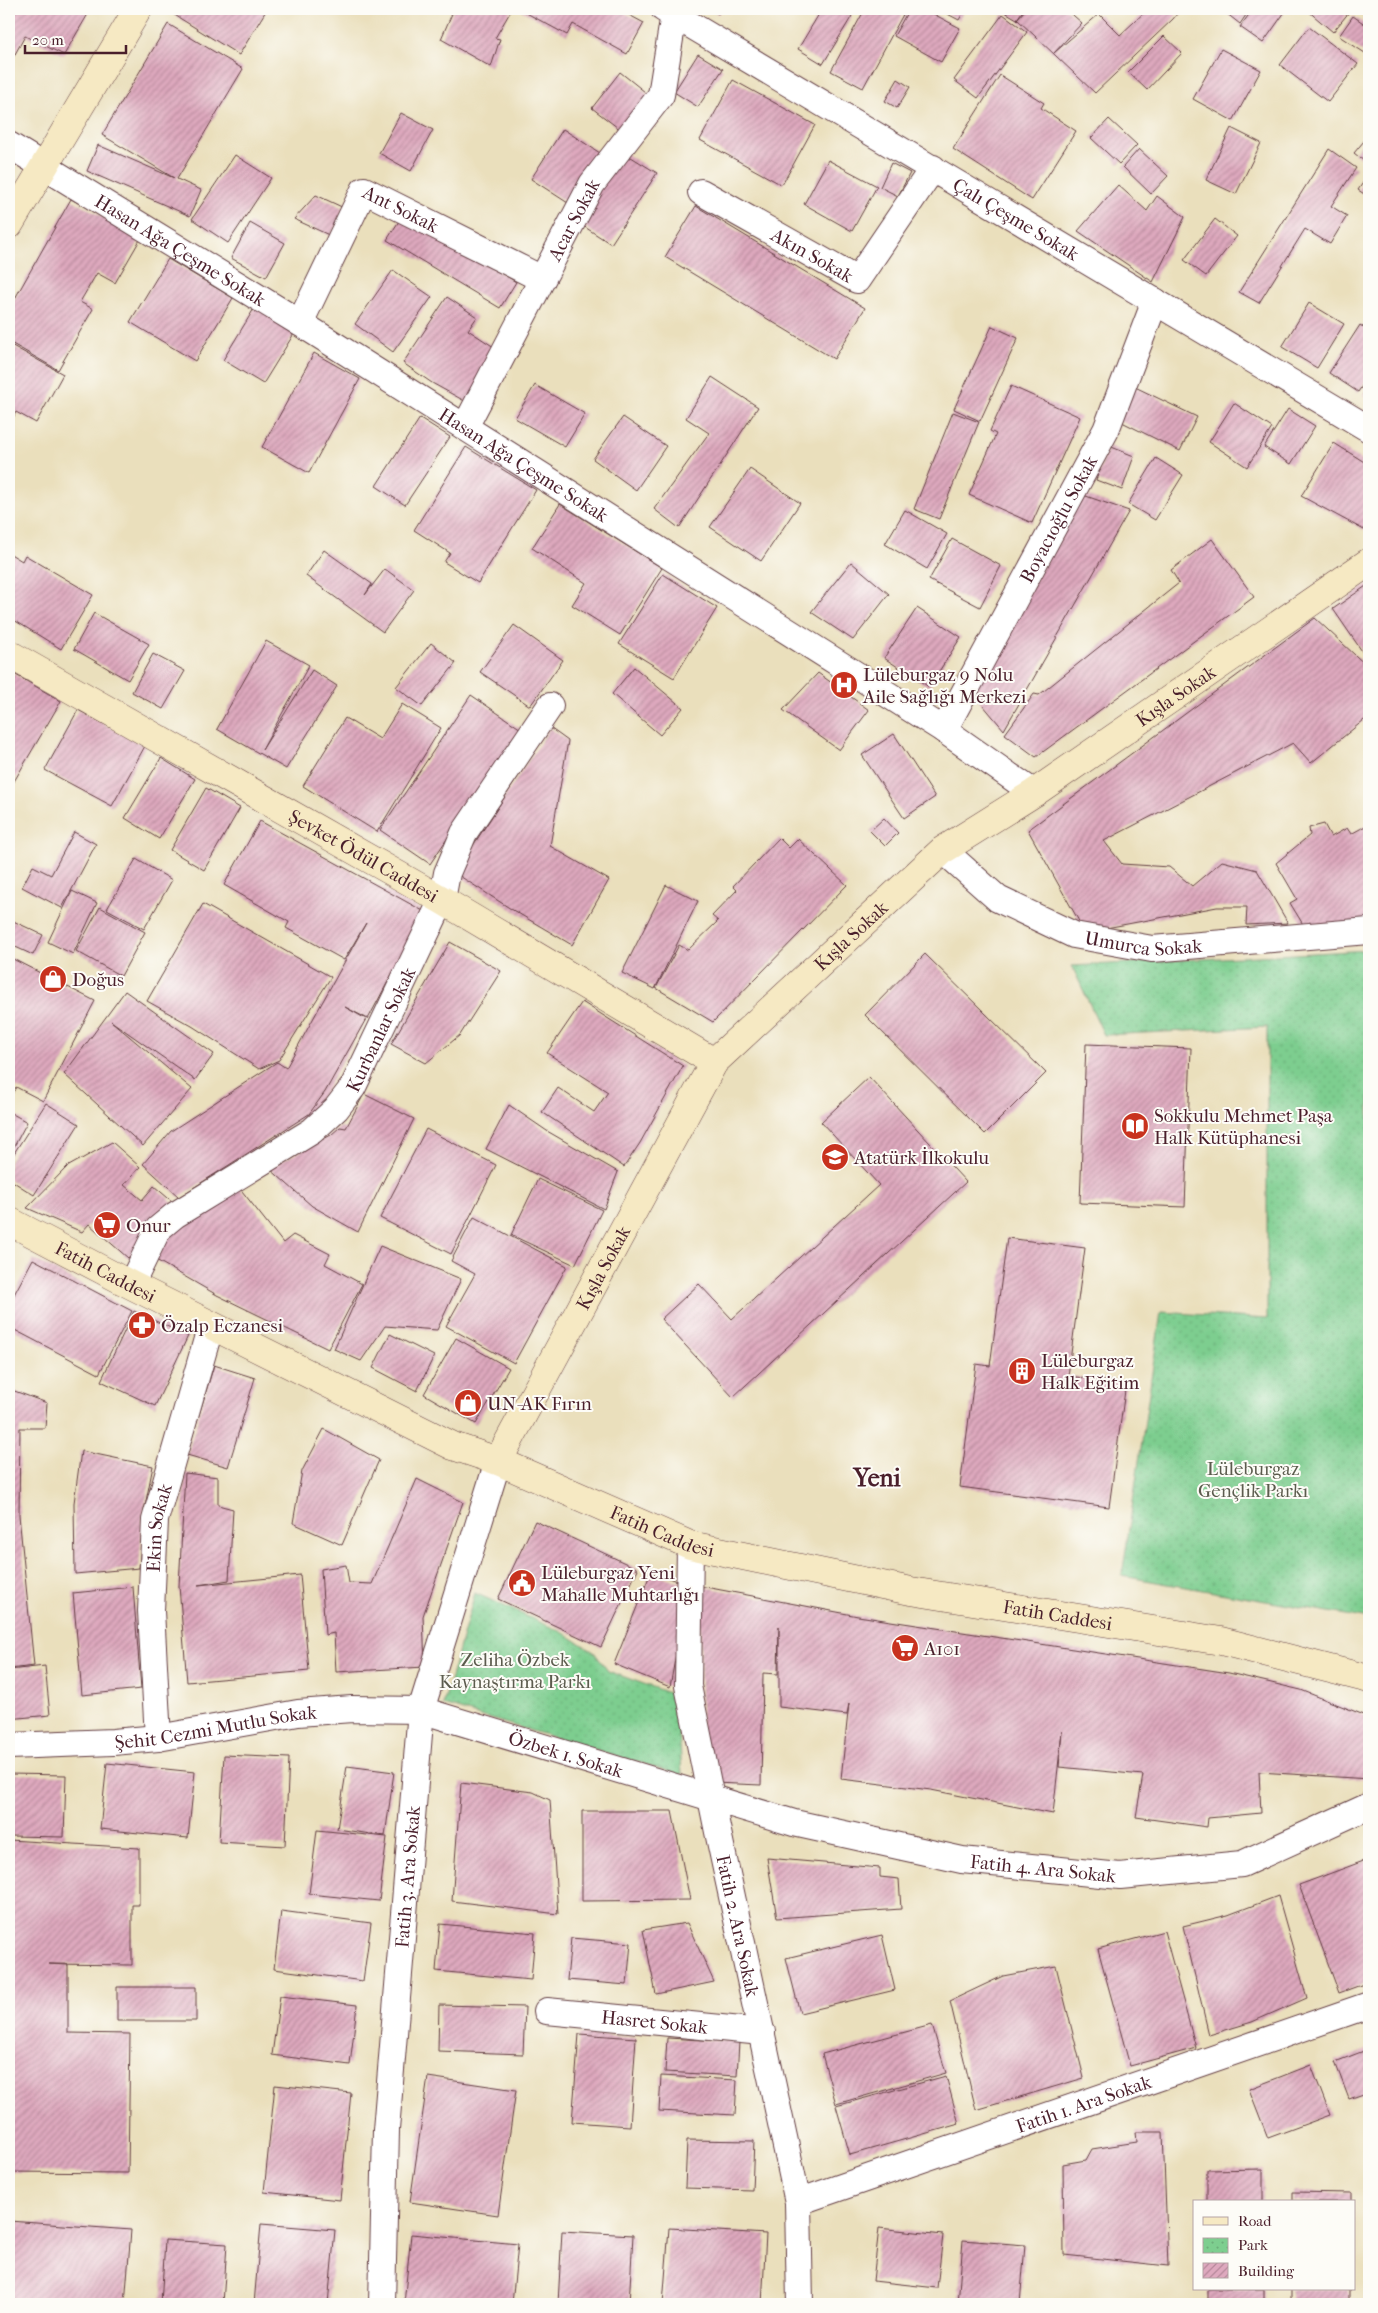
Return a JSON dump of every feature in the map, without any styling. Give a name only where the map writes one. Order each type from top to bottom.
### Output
[{"type":"street","points":[[9,225],[138,9]]},
{"type":"street","name":"Çalı Çeşme Sokak","points":[[672,11],[1369,429]]},
{"type":"street","name":"Acar Sokak","points":[[465,427],[592,184],[660,95],[672,11]]},
{"type":"street","name":"Hasan Ağa Çeşme Sokak","points":[[9,145],[300,323],[465,427],[944,730],[1034,793]]},
{"type":"street","name":"Akın Sokak","points":[[701,192],[857,280],[933,168]]},
{"type":"street","name":"Ant Sokak","points":[[300,323],[364,190],[542,279]]},
{"type":"street","name":"Boyacıoğlu Sokak","points":[[944,730],[1106,430],[1156,301]]},
{"type":"street","name":"Kışla Sokak","points":[[498,1461],[714,1062],[943,850],[1034,793],[1369,562]]},
{"type":"street","name":"Şevket Ödül Caddesi","points":[[9,654],[442,900],[714,1062]]},
{"type":"street","name":"Kurbanlar Sokak","points":[[131,1285],[158,1229],[175,1215],[312,1131],[336,1109],[353,1087],[442,900],[447,874],[464,833],[550,706]]},
{"type":"street","name":"Umurca Sokak","points":[[943,850],[998,899],[1074,934],[1152,948],[1369,931]]},
{"type":"street","name":"Fatih Caddesi","points":[[9,1221],[131,1285],[453,1446],[498,1461],[690,1546],[911,1591],[1221,1641],[1369,1679]]},
{"type":"street","name":"Ekin Sokak","points":[[158,1738],[151,1611],[155,1520],[211,1325]]},
{"type":"street","name":"Fatih 3. Ara Sokak","points":[[382,2304],[386,2130],[421,1710],[498,1461]]},
{"type":"street","name":"Fatih 2. Ara Sokak","points":[[690,1546],[688,1686],[798,2202],[800,2304]]},
{"type":"street","name":"Şehit Cezmi Mutlu Sokak","points":[[9,1746],[113,1742],[158,1738],[298,1713],[352,1708],[421,1710]]},
{"type":"street","name":"Özbek 1. Sokak","points":[[421,1710],[711,1799]]},
{"type":"street","name":"Fatih 4. Ara Sokak","points":[[711,1799],[794,1824],[962,1860],[1120,1876],[1242,1864],[1369,1806]]},
{"type":"street","name":"Fatih 1. Ara Sokak","points":[[798,2202],[1369,2005]]},
{"type":"street","name":"Hasret Sokak","points":[[547,2011],[762,2032]]},
{"type":"green space","name":"Lüleburgaz Gençlik Parkı","points":[[1369,950],[1369,1619],[1122,1576],[1161,1312],[1267,1319],[1267,1027],[1104,1035],[1072,966]]},
{"type":"green space","name":"Zeliha Özbek Kaynaştırma Parkı","points":[[475,1593],[562,1632],[594,1652],[608,1671],[677,1696],[682,1775],[443,1705]]},
{"type":"building","points":[[9,9],[91,9],[64,55],[25,36],[9,65]]},
{"type":"building","points":[[176,9],[267,9],[239,55],[173,14]]},
{"type":"building","points":[[454,9],[512,9],[495,38],[500,39],[491,67],[441,39]]},
{"type":"building","points":[[519,9],[618,9],[644,23],[627,54],[573,24],[567,35]]},
{"type":"building","points":[[712,9],[723,9],[718,14]]},
{"type":"building","points":[[822,9],[840,9],[852,16],[823,64],[798,49]]},
{"type":"building","points":[[865,9],[906,9],[863,88],[831,71]]},
{"type":"building","points":[[909,9],[924,9],[960,28],[941,62],[894,36]]},
{"type":"building","points":[[938,9],[965,9],[959,20]]},
{"type":"building","points":[[1000,9],[1024,9],[1017,19]]},
{"type":"building","points":[[1026,9],[1066,9],[1082,23],[1054,53],[1099,14],[1120,35],[1148,9],[1181,9],[1173,19],[1095,93],[1017,19]]},
{"type":"building","points":[[1221,9],[1250,9],[1240,24]]},
{"type":"building","points":[[1253,9],[1287,9],[1263,43],[1240,27]]},
{"type":"building","points":[[1308,9],[1347,9],[1350,11],[1333,32]]},
{"type":"building","points":[[1003,14],[1027,32],[978,98],[954,80]]},
{"type":"building","points":[[1353,16],[1369,27],[1368,55],[1339,36]]},
{"type":"building","points":[[168,24],[243,69],[177,179],[201,190],[190,216],[87,171],[98,145],[174,178],[102,135]]},
{"type":"building","points":[[1309,27],[1358,64],[1328,102],[1280,65]]},
{"type":"building","points":[[1164,36],[1182,53],[1147,90],[1128,72]]},
{"type":"building","points":[[1221,49],[1261,70],[1233,121],[1193,99]]},
{"type":"building","points":[[698,54],[723,69],[698,107],[674,92]]},
{"type":"building","points":[[620,72],[650,96],[622,131],[592,108]]},
{"type":"building","points":[[1000,75],[1044,103],[1041,108],[1076,131],[1032,200],[953,149]]},
{"type":"building","points":[[898,79],[910,87],[897,108],[885,101]]},
{"type":"building","points":[[733,80],[815,125],[782,185],[700,140]]},
{"type":"building","points":[[401,113],[433,130],[411,171],[379,153]]},
{"type":"building","points":[[1109,119],[1137,145],[1119,164],[1091,138]]},
{"type":"building","points":[[1231,128],[1261,143],[1236,194],[1206,180]]},
{"type":"building","points":[[563,129],[600,153],[568,203],[531,179]]},
{"type":"building","points":[[1369,135],[1369,165],[1354,153]]},
{"type":"building","points":[[1139,149],[1168,176],[1151,194],[1123,167]]},
{"type":"building","points":[[1329,149],[1356,168],[1331,206],[1347,216],[1330,244],[1305,229],[1259,303],[1239,292]]},
{"type":"building","points":[[623,152],[657,173],[611,244],[577,222]]},
{"type":"building","points":[[235,155],[271,178],[228,243],[192,219]]},
{"type":"building","points":[[828,160],[877,186],[852,231],[804,204]]},
{"type":"building","points":[[891,163],[910,173],[898,196],[880,187]]},
{"type":"building","points":[[1369,174],[1369,197],[1358,190]]},
{"type":"building","points":[[1118,185],[1147,211],[1157,196],[1185,217],[1153,282],[1078,231]]},
{"type":"building","points":[[316,195],[344,208],[331,236],[294,219]]},
{"type":"building","points":[[71,199],[141,238],[115,283],[97,273],[80,302],[93,309],[58,370],[9,342],[9,309]]},
{"type":"building","points":[[696,206],[865,308],[834,359],[665,257]]},
{"type":"building","points":[[404,213],[516,282],[500,308],[387,240]]},
{"type":"building","points":[[1215,219],[1237,236],[1206,276],[1184,260]]},
{"type":"building","points":[[250,223],[285,243],[266,277],[231,258]]},
{"type":"building","points":[[168,259],[233,298],[195,361],[130,322]]},
{"type":"building","points":[[393,270],[432,297],[393,352],[355,324]]},
{"type":"building","points":[[447,297],[477,317],[468,330],[497,349],[470,404],[432,383],[403,363]]},
{"type":"building","points":[[1309,303],[1344,324],[1317,368],[1282,347]]},
{"type":"building","points":[[255,307],[295,332],[263,384],[223,360]]},
{"type":"building","points":[[1360,325],[1369,331],[1369,376],[1358,392],[1329,373]]},
{"type":"building","points":[[992,326],[1018,338],[980,421],[954,409]]},
{"type":"building","points":[[9,344],[63,374],[36,423],[16,412],[9,426]]},
{"type":"building","points":[[314,353],[360,379],[309,473],[262,447]]},
{"type":"building","points":[[712,377],[758,407],[679,528],[654,509],[709,433],[686,418]]},
{"type":"building","points":[[1369,383],[1369,399],[1363,395]]},
{"type":"building","points":[[535,385],[585,414],[565,447],[515,418]]},
{"type":"building","points":[[1131,385],[1197,417],[1180,451],[1114,418]]},
{"type":"building","points":[[1011,386],[1080,417],[1032,523],[969,495],[996,434],[990,431]]},
{"type":"building","points":[[1234,403],[1272,428],[1247,467],[1209,442]]},
{"type":"building","points":[[1288,409],[1315,426],[1291,464],[1264,447]]},
{"type":"building","points":[[953,412],[979,422],[939,519],[914,509]]},
{"type":"building","points":[[623,417],[666,446],[636,490],[593,459]]},
{"type":"building","points":[[420,418],[450,437],[405,505],[376,486]]},
{"type":"building","points":[[1334,443],[1369,465],[1369,527],[1364,530],[1301,496]]},
{"type":"building","points":[[1109,446],[1134,456],[1122,490],[1096,480]]},
{"type":"building","points":[[466,447],[536,490],[478,583],[444,562],[450,553],[414,530]]},
{"type":"building","points":[[1156,458],[1183,475],[1155,520],[1128,504]]},
{"type":"building","points":[[750,469],[800,503],[761,561],[710,527]]},
{"type":"building","points":[[1083,495],[1129,511],[1004,730],[972,692]]},
{"type":"building","points":[[560,504],[662,568],[620,635],[572,605],[586,583],[532,548]]},
{"type":"building","points":[[905,510],[947,534],[927,569],[885,544]]},
{"type":"building","points":[[952,539],[1001,566],[980,607],[929,580]]},
{"type":"building","points":[[1212,539],[1254,597],[1036,757],[1005,734],[1034,694],[1039,695],[1179,583],[1171,570]]},
{"type":"building","points":[[324,550],[372,584],[365,595],[385,569],[414,590],[383,632],[306,576]]},
{"type":"building","points":[[9,553],[22,561],[25,555],[93,595],[61,649],[9,617]]},
{"type":"building","points":[[851,562],[889,594],[853,640],[811,612]]},
{"type":"building","points":[[663,574],[717,608],[674,678],[619,644]]},
{"type":"building","points":[[1369,584],[1369,655],[1366,657],[1333,609]]},
{"type":"building","points":[[917,608],[961,637],[929,687],[884,658]]},
{"type":"building","points":[[94,613],[149,644],[128,680],[74,649]]},
{"type":"building","points":[[1315,618],[1369,668],[1369,716],[1311,763],[1293,743],[1104,841],[1122,864],[1169,867],[1192,886],[1222,861],[1257,870],[1288,923],[1246,925],[1247,907],[1217,907],[1085,932],[1028,830]]},
{"type":"building","points":[[514,625],[563,660],[530,706],[480,672]]},
{"type":"building","points":[[266,641],[309,665],[262,750],[312,670],[337,686],[286,769],[217,729]]},
{"type":"building","points":[[431,643],[456,663],[422,706],[396,687]]},
{"type":"building","points":[[153,654],[185,671],[163,709],[132,692]]},
{"type":"building","points":[[634,667],[683,708],[660,735],[612,694]]},
{"type":"building","points":[[9,671],[61,701],[9,790]]},
{"type":"building","points":[[818,673],[869,710],[839,750],[783,710]]},
{"type":"building","points":[[471,695],[521,729],[430,864],[380,830]]},
{"type":"building","points":[[402,704],[441,728],[377,832],[303,786],[345,718],[380,739]]},
{"type":"building","points":[[78,710],[145,746],[112,806],[45,770]]},
{"type":"building","points":[[550,728],[568,741],[550,846],[609,880],[572,945],[455,873]]},
{"type":"building","points":[[894,734],[935,797],[904,818],[862,755]]},
{"type":"building","points":[[161,758],[195,779],[159,839],[125,818]]},
{"type":"building","points":[[206,788],[240,808],[204,870],[170,850]]},
{"type":"building","points":[[884,818],[898,833],[885,846],[870,831]]},
{"type":"building","points":[[260,821],[425,912],[368,1019],[345,1007],[366,1019],[325,1092],[309,1114],[179,1197],[143,1164],[171,1131],[277,1062],[286,1068],[366,923],[344,960],[286,928],[289,922],[224,885]]},
{"type":"building","points":[[1324,824],[1331,837],[1347,828],[1351,834],[1369,824],[1369,923],[1315,927],[1310,922],[1304,926],[1290,903],[1297,899],[1276,863],[1310,835],[1309,828]]},
{"type":"building","points":[[74,832],[96,844],[62,908],[22,887],[33,866],[51,875]]},
{"type":"building","points":[[779,838],[789,848],[798,839],[847,885],[713,1022],[656,988],[679,945],[688,950],[718,921],[712,916],[737,890],[733,886]]},
{"type":"building","points":[[136,859],[172,880],[144,929],[107,909]]},
{"type":"building","points":[[666,885],[698,901],[655,989],[622,973]]},
{"type":"building","points":[[72,891],[97,903],[73,954],[48,942]]},
{"type":"building","points":[[203,904],[331,977],[279,1060],[259,1069],[192,1026],[147,1001]]},
{"type":"building","points":[[100,907],[145,932],[121,976],[76,951]]},
{"type":"building","points":[[9,919],[43,935],[33,955],[9,944]]},
{"type":"building","points":[[450,942],[501,971],[460,1035],[426,1063],[391,1044]]},
{"type":"building","points":[[925,954],[1046,1073],[985,1134],[865,1015]]},
{"type":"building","points":[[9,957],[95,1001],[43,1101],[16,1087],[9,1100]]},
{"type":"building","points":[[125,991],[214,1054],[195,1080],[111,1021],[192,1089],[143,1146],[64,1074]]},
{"type":"building","points":[[582,1002],[683,1066],[640,1143],[624,1167],[542,1112],[558,1088],[594,1112],[608,1092],[547,1053]]},
{"type":"building","name":"Sokkulu Mehmet Paşa Halk Kütüphanesi","points":[[1086,1044],[1191,1048],[1185,1207],[1080,1203]]},
{"type":"building","points":[[869,1077],[966,1182],[733,1397],[661,1319],[699,1284],[732,1319],[879,1185],[821,1122]]},
{"type":"building","points":[[364,1094],[414,1119],[358,1232],[312,1206],[269,1168],[331,1135],[340,1127],[346,1128]]},
{"type":"building","points":[[46,1103],[79,1124],[34,1195],[9,1179],[9,1161]]},
{"type":"building","points":[[509,1105],[547,1131],[618,1172],[604,1209],[486,1149]]},
{"type":"building","points":[[9,1112],[27,1122],[9,1156]]},
{"type":"building","points":[[426,1129],[496,1165],[451,1254],[380,1218]]},
{"type":"building","points":[[112,1142],[140,1167],[124,1185],[142,1200],[154,1186],[175,1204],[128,1258],[89,1224],[82,1232],[27,1208],[67,1167]]},
{"type":"building","points":[[538,1179],[602,1210],[575,1265],[511,1235]]},
{"type":"building","points":[[238,1186],[283,1243],[293,1235],[330,1254],[325,1264],[362,1284],[328,1349],[217,1295],[149,1256],[163,1231]]},
{"type":"building","points":[[474,1217],[567,1266],[514,1363],[446,1326],[475,1274],[451,1261]]},
{"type":"building","name":"Lüleburgaz Halk Eğitim","points":[[1007,1238],[1085,1248],[1068,1376],[1126,1383],[1109,1507],[960,1487],[976,1364],[990,1366]]},
{"type":"building","points":[[380,1246],[461,1279],[437,1330],[385,1326],[361,1361],[334,1349]]},
{"type":"building","points":[[33,1259],[132,1311],[99,1374],[9,1327],[9,1304]]},
{"type":"building","points":[[134,1311],[188,1336],[155,1406],[101,1381]]},
{"type":"building","points":[[390,1334],[434,1356],[417,1391],[373,1368]]},
{"type":"building","points":[[456,1338],[509,1368],[476,1424],[424,1394]]},
{"type":"building","points":[[214,1365],[255,1378],[228,1467],[187,1455]]},
{"type":"building","points":[[9,1389],[47,1403],[45,1428],[20,1428],[19,1515],[34,1666],[9,1669]]},
{"type":"building","points":[[324,1429],[379,1460],[342,1545],[293,1523],[302,1471]]},
{"type":"building","points":[[81,1451],[153,1466],[143,1516],[139,1568],[75,1574],[74,1503]]},
{"type":"building","points":[[185,1473],[218,1477],[218,1505],[233,1509],[229,1580],[198,1585],[300,1575],[309,1671],[187,1682],[179,1586]]},
{"type":"building","points":[[417,1479],[463,1502],[423,1616],[425,1667],[336,1672],[334,1633],[325,1635],[321,1569],[346,1565],[349,1583],[372,1584]]},
{"type":"building","points":[[535,1521],[638,1569],[601,1647],[498,1599]]},
{"type":"building","points":[[651,1572],[688,1585],[670,1687],[614,1664]]},
{"type":"building","points":[[700,1586],[858,1616],[1229,1673],[1301,1690],[1369,1717],[1369,1779],[1259,1772],[1261,1813],[1208,1818],[1207,1827],[1136,1817],[1143,1775],[1059,1767],[1062,1731],[1053,1814],[931,1790],[841,1779],[849,1703],[847,1715],[779,1707],[779,1626],[778,1674],[763,1673],[761,1785],[714,1783],[701,1743]]},
{"type":"building","points":[[133,1587],[141,1689],[82,1695],[73,1593]]},
{"type":"building","points":[[45,1666],[50,1715],[9,1719],[9,1670]]},
{"type":"building","points":[[224,1755],[289,1758],[285,1846],[219,1842]]},
{"type":"building","points":[[107,1763],[195,1772],[188,1838],[100,1829]]},
{"type":"building","points":[[347,1766],[394,1772],[385,1836],[337,1829]]},
{"type":"building","points":[[9,1774],[66,1775],[64,1837],[9,1836]]},
{"type":"building","points":[[461,1783],[533,1792],[550,1800],[558,1914],[452,1901]]},
{"type":"building","points":[[582,1811],[672,1811],[690,1900],[582,1901]]},
{"type":"building","points":[[317,1830],[387,1837],[379,1901],[309,1894]]},
{"type":"building","points":[[9,1840],[139,1848],[139,1905],[132,1905],[132,1965],[49,1964],[68,1965],[68,2033],[130,2034],[128,2173],[9,2172]]},
{"type":"building","points":[[767,1858],[880,1868],[880,1877],[899,1879],[901,1909],[777,1918]]},
{"type":"building","points":[[1369,1859],[1369,1982],[1339,1993],[1299,1885]]},
{"type":"building","points":[[1278,1896],[1307,1998],[1252,2022],[1209,2035],[1183,1926],[1228,1915]]},
{"type":"building","points":[[281,1911],[371,1923],[363,1981],[274,1969]]},
{"type":"building","points":[[687,1923],[714,1982],[656,1994],[643,1930]]},
{"type":"building","points":[[440,1924],[535,1933],[531,1980],[436,1971]]},
{"type":"building","points":[[1164,1931],[1196,2048],[1130,2066],[1098,1949]]},
{"type":"building","points":[[882,1935],[895,1990],[800,2013],[786,1958]]},
{"type":"building","points":[[571,1938],[631,1943],[627,1985],[567,1980]]},
{"type":"building","points":[[1056,1966],[1084,2078],[976,2110],[950,2001],[1003,1976]]},
{"type":"building","points":[[117,1987],[196,1987],[196,2021],[117,2021]]},
{"type":"building","points":[[280,1996],[357,2005],[350,2065],[272,2055]]},
{"type":"building","points":[[439,2005],[525,2007],[523,2054],[438,2051]]},
{"type":"building","points":[[932,2025],[946,2073],[836,2104],[822,2054]]},
{"type":"building","points":[[579,2034],[636,2038],[630,2126],[572,2122]]},
{"type":"building","points":[[667,2038],[739,2042],[737,2076],[665,2072]]},
{"type":"building","points":[[1369,2049],[1369,2092],[1349,2099],[1335,2062]]},
{"type":"building","points":[[1311,2065],[1330,2115],[1268,2138],[1249,2089]]},
{"type":"building","points":[[661,2076],[737,2080],[735,2115],[659,2111]]},
{"type":"building","points":[[946,2076],[959,2124],[850,2155],[836,2106]]},
{"type":"building","points":[[428,2077],[516,2090],[498,2215],[410,2202]]},
{"type":"building","points":[[275,2085],[351,2093],[340,2200],[264,2192]]},
{"type":"building","points":[[1136,2132],[1163,2132],[1168,2266],[1064,2255],[1063,2164],[1086,2160],[1092,2149],[1137,2142]]},
{"type":"building","points":[[687,2140],[754,2141],[752,2190],[685,2188]]},
{"type":"building","points":[[1263,2169],[1263,2200],[1207,2200],[1207,2170]]},
{"type":"building","points":[[1293,2192],[1351,2193],[1351,2200],[1293,2200]]},
{"type":"building","points":[[9,2221],[131,2230],[125,2304],[9,2304]]},
{"type":"building","points":[[261,2224],[335,2230],[328,2304],[254,2304]]},
{"type":"building","points":[[669,2228],[766,2234],[762,2304],[663,2304]]},
{"type":"building","points":[[879,2228],[943,2235],[937,2288],[873,2281]]},
{"type":"building","points":[[562,2231],[633,2235],[629,2304],[558,2304]]},
{"type":"building","points":[[411,2234],[518,2244],[512,2304],[404,2304]]},
{"type":"building","points":[[165,2240],[227,2244],[223,2304],[161,2304]]},
{"type":"building","points":[[963,2240],[1025,2245],[1020,2304],[958,2304]]},
{"type":"building","points":[[1208,2290],[1264,2290],[1264,2304],[1208,2304]]},
{"type":"building","points":[[1291,2290],[1349,2290],[1349,2304],[1291,2304]]},
{"type":"place","name":"Lüleburgaz 9 Nolu Aile Sağlığı Merkezi","points":[[844,685]]},
{"type":"place","name":"Doğus","points":[[53,979]]},
{"type":"place","name":"Sokkulu Mehmet Paşa Halk Kütüphanesi","points":[[1135,1126]]},
{"type":"place","name":"Atatürk İlkokulu","points":[[835,1157]]},
{"type":"place","name":"Onur","points":[[107,1225]]},
{"type":"place","name":"Özalp Eczanesi","points":[[142,1325]]},
{"type":"place","name":"Lüleburgaz Halk Eğitim","points":[[1022,1371]]},
{"type":"place","name":"UN-AK Fırın","points":[[468,1403]]},
{"type":"place","name":"Lüleburgaz Yeni Mahalle Muhtarlığı","points":[[522,1583]]},
{"type":"place","name":"A101","points":[[905,1648]]},
{"type":"district","name":"Yeni","points":[[877,1478]]}]
